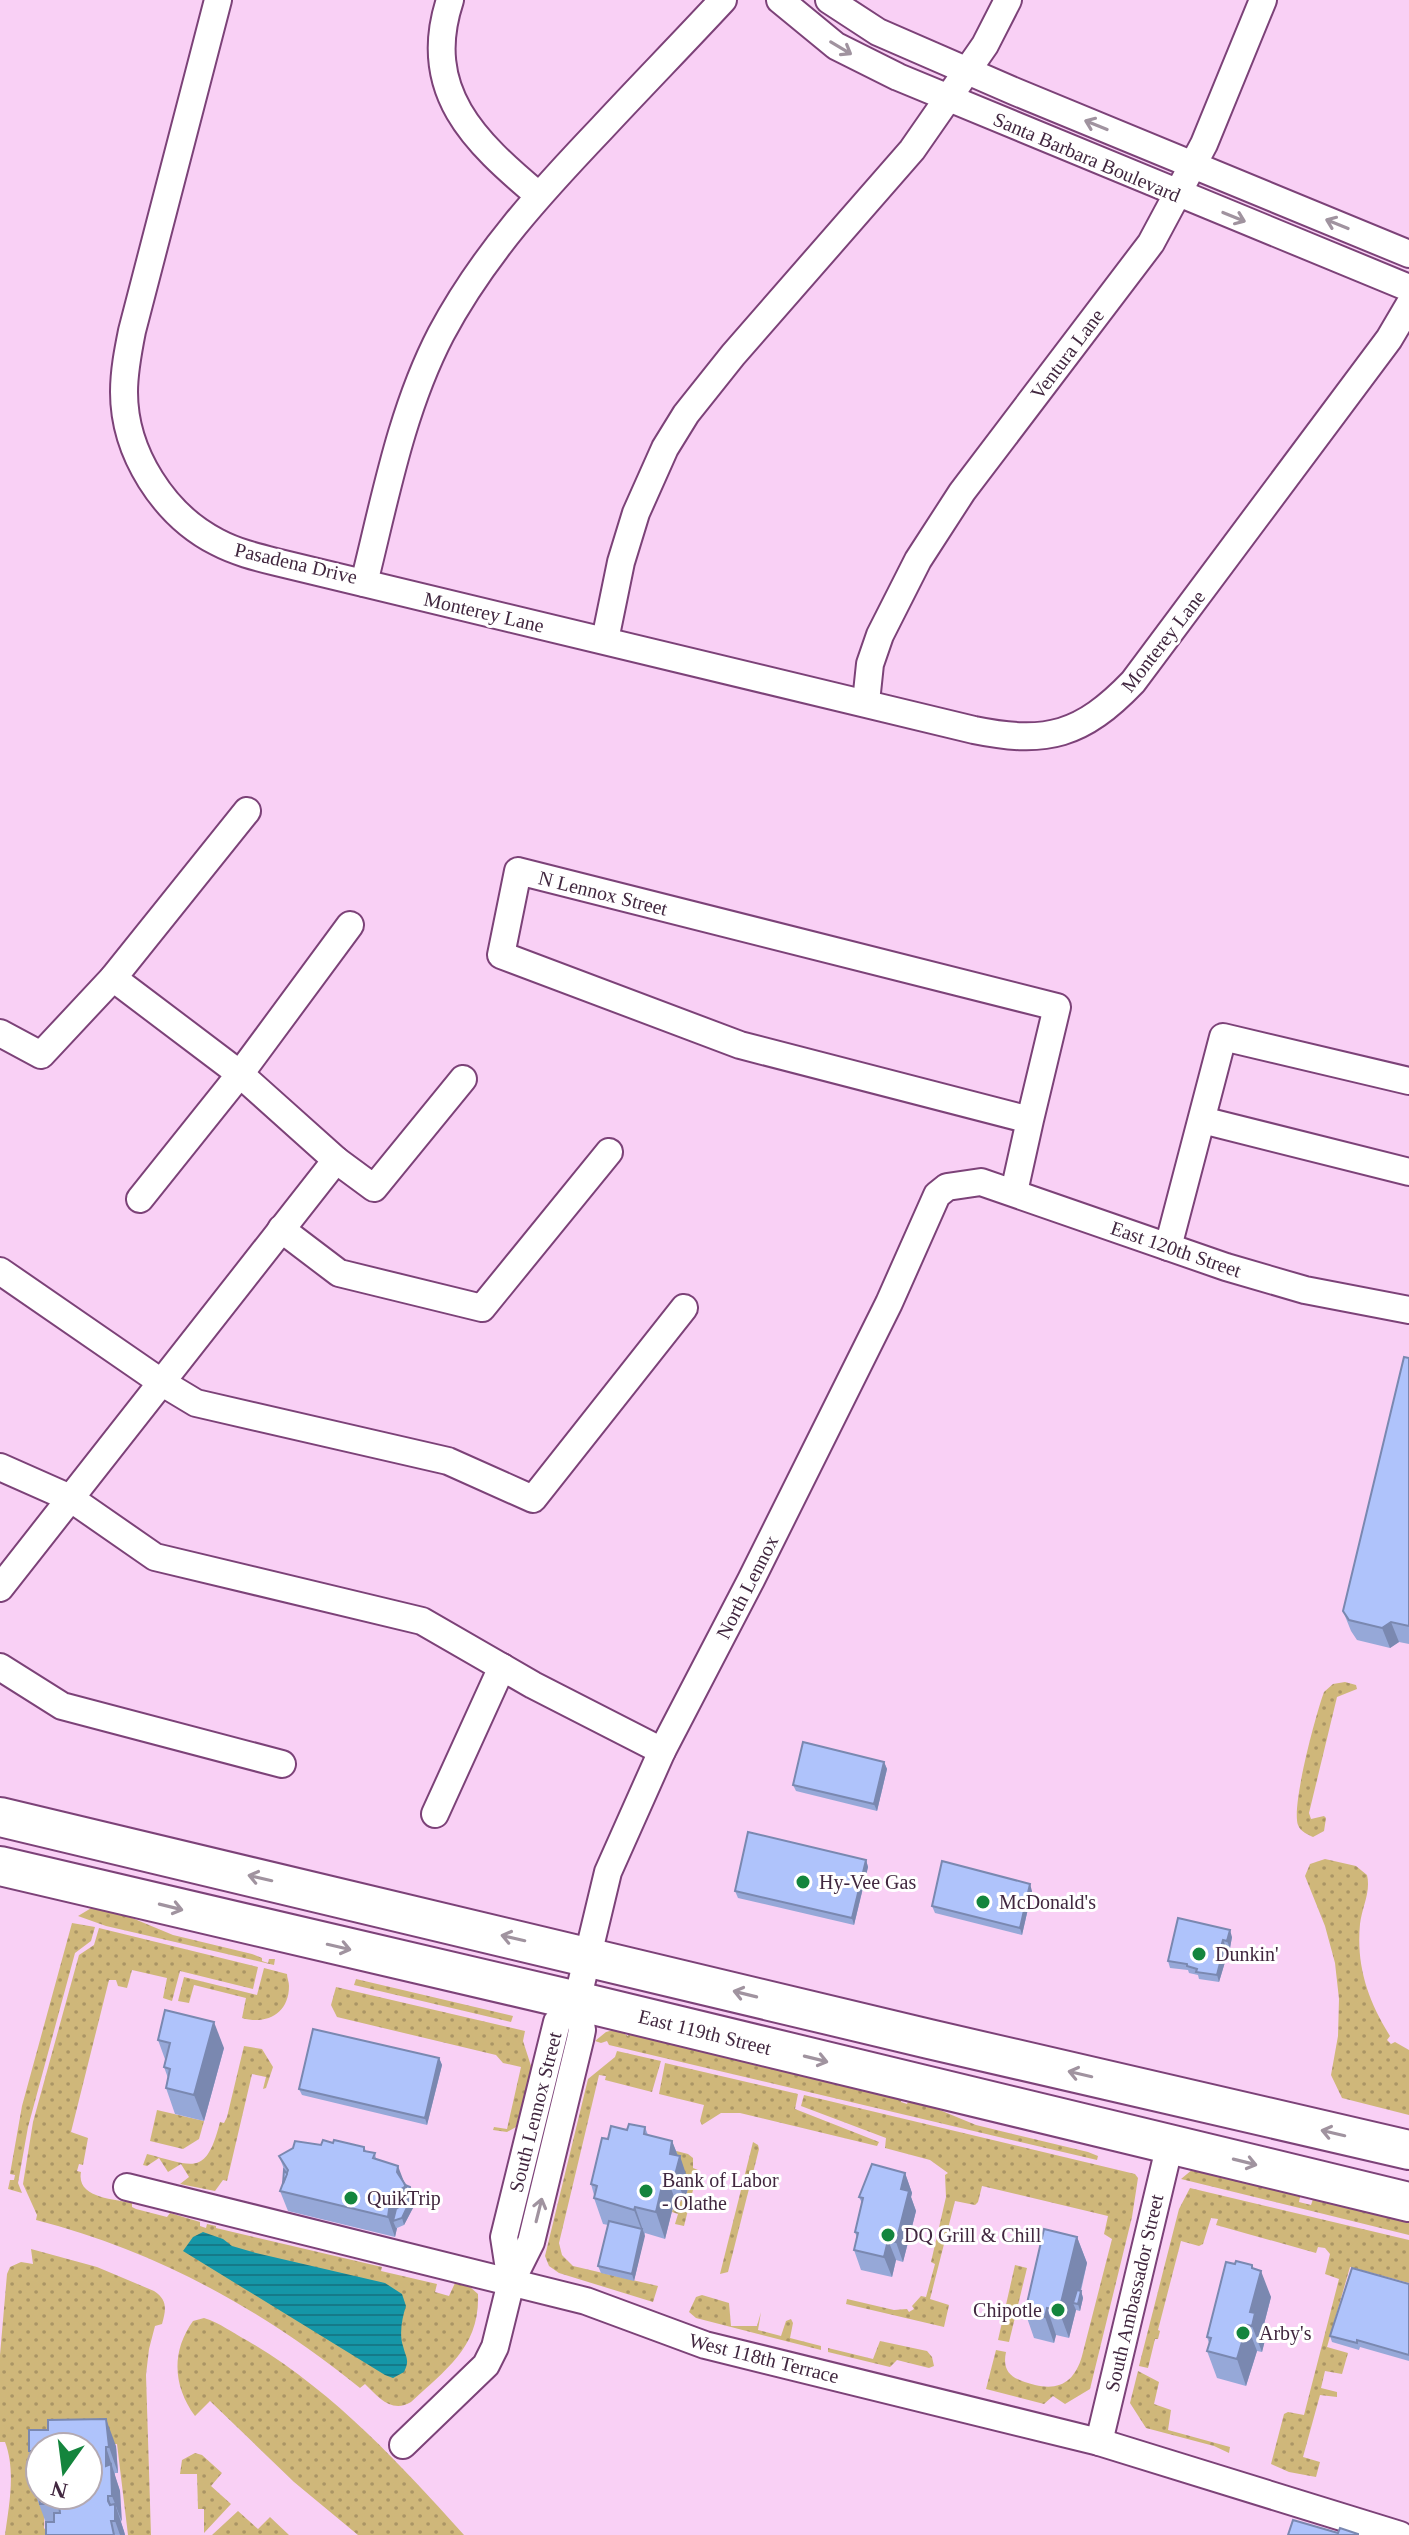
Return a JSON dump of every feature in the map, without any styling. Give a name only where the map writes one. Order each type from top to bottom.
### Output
[{"type":"main road","points":[[0,1817],[1409,2150]]},
{"type":"main road","name":"East 119th Street","points":[[0,1866],[577,2001],[1409,2202]]},
{"type":"street","name":"Pasadena Drive","points":[[218,0],[132,331],[125,370],[127,421],[134,446],[158,491],[194,528],[240,552],[364,583],[408,414],[441,335],[490,254],[538,195],[723,0]]},
{"type":"street","points":[[450,0],[442,37],[449,92],[464,124],[489,153],[538,195]]},
{"type":"street","name":"Santa Barbara Boulevard","points":[[780,0],[836,46],[864,62],[1409,288]]},
{"type":"street","name":"Santa Barbara Boulevard","points":[[829,0],[878,32],[1409,254]]},
{"type":"street","points":[[605,640],[618,574],[636,513],[665,448],[686,414],[733,355],[912,150],[985,45],[1008,0]]},
{"type":"street","name":"Ventura Lane","points":[[866,702],[870,664],[875,649],[918,560],[962,492],[1151,243],[1193,166],[1263,0]]},
{"type":"street","name":"Monterey Lane","points":[[364,583],[998,735],[1039,737],[1074,729],[1109,707],[1133,682],[1389,339],[1409,305]]},
{"type":"street","points":[[0,1033],[41,1055],[113,978],[247,811]]},
{"type":"street","name":"N Lennox Street","points":[[1014,1192],[1057,1007],[518,871],[501,955],[740,1045],[1030,1120]]},
{"type":"street","points":[[140,1199],[240,1074],[350,925]]},
{"type":"street","points":[[113,978],[240,1074],[336,1160],[374,1188],[463,1079]]},
{"type":"street","points":[[1168,1247],[1223,1037],[1409,1081]]},
{"type":"street","points":[[1202,1120],[1409,1172]]},
{"type":"street","points":[[281,1229],[339,1273],[482,1308],[609,1152]]},
{"type":"street","points":[[0,1588],[336,1160]]},
{"type":"street","name":"East 120th Street","points":[[947,1187],[981,1182],[1168,1247],[1305,1290],[1409,1310]]},
{"type":"street","name":"North Lennox","points":[[577,2001],[608,1872],[662,1751],[889,1303],[931,1203],[947,1187]]},
{"type":"street","points":[[0,1271],[196,1403],[448,1461],[533,1499],[684,1308]]},
{"type":"street","points":[[0,1467],[70,1498],[155,1557],[422,1621],[662,1751]]},
{"type":"street","points":[[0,1667],[62,1706],[282,1764]]},
{"type":"street","points":[[435,1814],[502,1667]]},
{"type":"street","name":"South Lennox Street","points":[[403,2445],[486,2365],[495,2347],[511,2282],[504,2237],[507,2221],[557,2022],[577,2001]]},
{"type":"street","name":"South Ambassador Street","points":[[1099,2442],[1170,2144]]},
{"type":"street","name":"West 118th Terrace","points":[[127,2187],[586,2301],[705,2345],[1099,2442],[1400,2535]]},
{"type":"shaded area","points":[[1345,1682],[1356,1685],[1357,1689],[1337,1697],[1309,1813],[1311,1819],[1326,1818],[1324,1831],[1313,1837],[1298,1825],[1301,1780],[1324,1692],[1333,1684]]},
{"type":"shaded area","points":[[1325,1859],[1356,1866],[1367,1875],[1359,1939],[1362,1969],[1375,2010],[1390,2036],[1387,2040],[1409,2050],[1409,2115],[1342,2098],[1331,2075],[1338,2036],[1339,1999],[1335,1963],[1325,1926],[1305,1876],[1310,1864]]},
{"type":"shaded area","points":[[93,1907],[108,1908],[173,1935],[252,1954],[268,1963],[269,1959],[275,1959],[274,1965],[106,1926],[78,1916]]},
{"type":"shaded area","points":[[72,1923],[95,1927],[91,1941],[75,1953],[28,2127],[18,2183],[22,2193],[8,2189],[15,2175],[10,2174],[22,2106]]},
{"type":"shaded area","points":[[99,1928],[258,1967],[253,1989],[180,1971],[172,2001],[163,1998],[167,1978],[132,1970],[127,1988],[118,1986],[116,1980],[109,1980],[71,2132],[88,2138],[83,2165],[79,2164],[77,2171],[81,2172],[84,2187],[98,2196],[132,2203],[136,2209],[167,2217],[170,2213],[200,2222],[200,2226],[206,2228],[207,2224],[382,2267],[381,2271],[437,2284],[435,2292],[449,2296],[455,2283],[470,2287],[478,2294],[477,2313],[467,2343],[448,2367],[411,2402],[392,2405],[365,2384],[360,2388],[247,2309],[166,2266],[124,2248],[36,2220],[37,2215],[23,2184],[33,2122],[79,1955],[94,1945]]},
{"type":"shaded area","points":[[264,1968],[287,1974],[289,1984],[285,2004],[267,2018],[242,2018],[246,1998],[194,1985],[189,2003],[178,2001],[184,1977],[257,1995]]},
{"type":"shaded area","points":[[356,1979],[513,2016],[511,2022],[354,1985]]},
{"type":"shaded area","points":[[336,1987],[525,2031],[523,2041],[532,2069],[516,2127],[507,2132],[493,2130],[494,2127],[507,2129],[521,2067],[503,2063],[496,2055],[337,2017],[331,2005]]},
{"type":"shaded area","points":[[617,2029],[628,2036],[629,2033],[902,2098],[901,2102],[907,2104],[909,2099],[913,2099],[976,2125],[1088,2152],[1098,2156],[1097,2160],[609,2045],[607,2041],[595,2041],[606,2032]]},
{"type":"shaded area","points":[[244,2046],[262,2049],[273,2067],[263,2089],[266,2077],[252,2074],[227,2181],[223,2180],[215,2191],[180,2184],[189,2177],[181,2164],[168,2172],[159,2158],[147,2166],[143,2165],[147,2154],[187,2164],[196,2163],[209,2152],[220,2122],[224,2123],[227,2117]]},
{"type":"shaded area","points":[[617,2051],[661,2061],[652,2092],[605,2080],[606,2076],[599,2075],[559,2243],[562,2255],[573,2266],[658,2286],[653,2302],[559,2273],[549,2266],[545,2256],[588,2079],[615,2057]]},
{"type":"shaded area","points":[[665,2063],[798,2094],[795,2109],[879,2142],[877,2146],[740,2113],[721,2113],[702,2125],[704,2105],[659,2094]]},
{"type":"shaded area","points":[[804,2095],[1135,2174],[1138,2178],[1132,2217],[1090,2389],[1065,2404],[1053,2396],[1044,2404],[986,2389],[996,2350],[1006,2352],[1008,2371],[1028,2383],[1052,2387],[1071,2378],[1082,2356],[1112,2239],[1104,2234],[1108,2216],[982,2186],[975,2205],[955,2201],[930,2299],[949,2305],[944,2327],[846,2304],[847,2299],[894,2310],[907,2309],[909,2312],[921,2296],[926,2297],[935,2264],[931,2262],[946,2197],[945,2175],[948,2173],[930,2160],[885,2148],[886,2138],[801,2106]]},
{"type":"shaded area","points":[[157,2110],[204,2121],[199,2139],[183,2149],[150,2141]]},
{"type":"shaded area","points":[[753,2142],[759,2149],[728,2272],[720,2274]]},
{"type":"shaded area","points":[[657,2146],[688,2154],[693,2158],[693,2168],[698,2170],[684,2226],[675,2224],[678,2214],[672,2212],[675,2199],[679,2205],[681,2200],[685,2201],[689,2183]]},
{"type":"shaded area","points":[[1193,2169],[1301,2192],[1299,2202],[1311,2205],[1314,2196],[1409,2216],[1409,2235],[1181,2179]]},
{"type":"shaded area","points":[[1190,2188],[1409,2240],[1409,2283],[1350,2267],[1327,2347],[1348,2353],[1342,2374],[1325,2371],[1321,2388],[1337,2392],[1337,2397],[1320,2395],[1303,2457],[1320,2462],[1316,2477],[1289,2472],[1271,2464],[1284,2414],[1304,2415],[1339,2279],[1325,2274],[1330,2254],[1325,2248],[1318,2247],[1316,2253],[1216,2225],[1218,2219],[1211,2218],[1203,2244],[1199,2246],[1181,2241],[1158,2339],[1155,2339],[1148,2368],[1139,2366],[1179,2209]]},
{"type":"shaded area","points":[[31,2249],[97,2267],[154,2291],[164,2302],[162,2324],[155,2326],[146,2375],[151,2535],[128,2535],[117,2444],[104,2445],[104,2431],[24,2431],[24,2511],[45,2511],[44,2528],[49,2535],[5,2535],[11,2476],[5,2442],[0,2442],[0,2355],[7,2274],[10,2267],[21,2262],[33,2264]]},
{"type":"shaded area","points":[[1015,2265],[1027,2268],[1009,2342],[998,2340]]},
{"type":"shaded area","points":[[702,2295],[729,2303],[731,2326],[757,2326],[761,2312],[758,2330],[781,2336],[786,2321],[791,2319],[790,2338],[821,2346],[821,2350],[696,2318],[689,2312],[696,2297]]},
{"type":"shaded area","points":[[204,2318],[279,2361],[337,2405],[390,2455],[464,2535],[358,2535],[294,2482],[210,2401],[195,2416],[182,2393],[178,2357],[193,2321]]},
{"type":"shaded area","points":[[880,2341],[927,2351],[934,2366],[929,2368],[897,2360],[890,2367],[828,2352],[828,2348],[873,2359]]},
{"type":"shaded area","points":[[1138,2371],[1159,2382],[1154,2404],[1171,2410],[1168,2430],[1230,2447],[1229,2453],[1146,2428],[1130,2403]]},
{"type":"shaded area","points":[[195,2453],[202,2455],[222,2473],[211,2486],[231,2504],[204,2533],[204,2509],[198,2509],[197,2474],[180,2474],[182,2460]]},
{"type":"shaded area","points":[[238,2511],[258,2529],[270,2517],[289,2535],[212,2535]]},
{"type":"water","points":[[203,2232],[256,2253],[385,2283],[402,2294],[406,2306],[401,2331],[407,2362],[404,2372],[393,2378],[385,2375],[183,2251],[193,2237]]},
{"type":"building","points":[[1404,1357],[1409,1358],[1409,1626],[1391,1622],[1382,1628],[1349,1620],[1343,1611]]},
{"type":"building","name":"Hy-Vee Gas","points":[[803,1742],[884,1762],[874,1804],[793,1785]]},
{"type":"building","name":"Hy-Vee Gas","points":[[748,1832],[866,1860],[852,1918],[735,1891]]},
{"type":"building","name":"McDonald's","points":[[942,1861],[1030,1884],[1020,1928],[932,1906]]},
{"type":"building","name":"Dunkin'","points":[[1178,1918],[1230,1930],[1227,1941],[1223,1940],[1217,1975],[1196,1972],[1197,1969],[1187,1964],[1168,1961]]},
{"type":"building","points":[[165,2010],[214,2022],[194,2095],[166,2088],[170,2069],[164,2067],[170,2043],[158,2040]]},
{"type":"building","points":[[313,2029],[439,2058],[425,2118],[299,2089]]},
{"type":"building","points":[[629,2124],[645,2127],[644,2134],[672,2141],[670,2154],[680,2156],[675,2175],[665,2173],[656,2212],[635,2207],[634,2210],[594,2198],[597,2186],[591,2184],[602,2138],[608,2139],[611,2126],[627,2130]]},
{"type":"building","name":"QuikTrip","points":[[323,2140],[364,2147],[364,2151],[375,2153],[373,2158],[398,2166],[397,2172],[406,2186],[391,2195],[388,2217],[280,2191],[288,2170],[279,2156],[293,2148],[295,2141],[321,2145]]},
{"type":"building","points":[[872,2164],[905,2173],[901,2189],[909,2191],[896,2242],[888,2240],[884,2257],[854,2250],[863,2198],[859,2197]]},
{"type":"building","points":[[411,2199],[402,2218],[393,2221],[396,2209]]},
{"type":"building","points":[[609,2221],[642,2229],[632,2274],[598,2266]]},
{"type":"building","points":[[1044,2229],[1077,2237],[1059,2311],[1047,2308],[1045,2317],[1025,2312]]},
{"type":"building","points":[[1236,2261],[1261,2271],[1250,2312],[1255,2313],[1252,2326],[1247,2325],[1237,2359],[1207,2351],[1211,2338],[1207,2337],[1226,2262],[1235,2264]]},
{"type":"building","points":[[1352,2268],[1409,2284],[1409,2355],[1357,2340],[1357,2343],[1330,2336]]},
{"type":"building","points":[[1077,2290],[1081,2291],[1078,2304],[1073,2303]]},
{"type":"building","points":[[106,2419],[109,2447],[106,2447],[106,2466],[111,2464],[112,2496],[108,2496],[108,2501],[110,2505],[115,2504],[115,2521],[111,2521],[114,2535],[46,2535],[46,2522],[54,2522],[54,2513],[104,2511],[104,2431],[29,2431],[48,2430],[48,2420]]},
{"type":"building","points":[[1293,2520],[1338,2533],[1340,2528],[1358,2535],[1288,2535]]},
{"type":"place","name":"Hy-Vee Gas","points":[[803,1882]]},
{"type":"place","name":"McDonald's","points":[[983,1902]]},
{"type":"place","name":"Dunkin'","points":[[1199,1954]]},
{"type":"place","name":"Bank of Labor - Olathe","points":[[646,2191]]},
{"type":"place","name":"QuikTrip","points":[[351,2198]]},
{"type":"place","name":"DQ Grill & Chill","points":[[888,2235]]},
{"type":"place","name":"Chipotle","points":[[1058,2310]]},
{"type":"place","name":"Arby's","points":[[1243,2333]]}]
